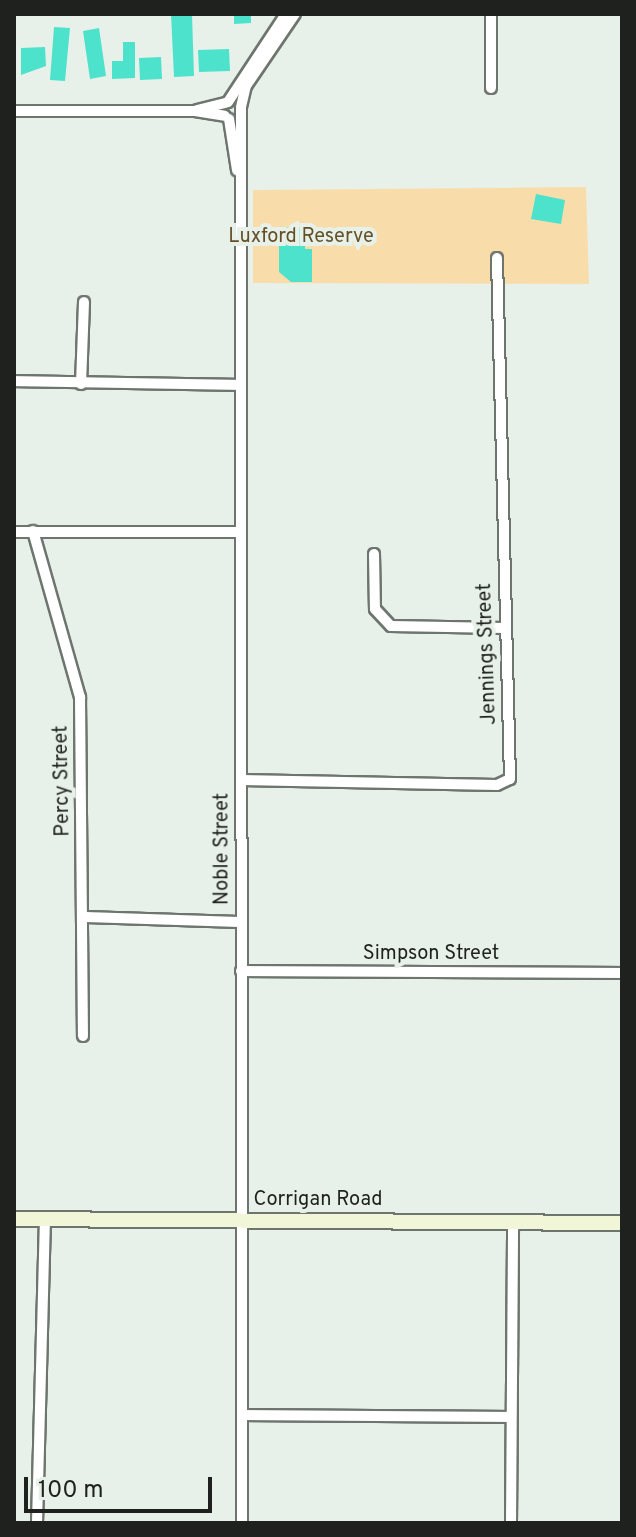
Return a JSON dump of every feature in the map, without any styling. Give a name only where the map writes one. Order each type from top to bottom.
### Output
[{"type":"main road","name":"Corrigan Road","points":[[14,1219],[622,1223]]},
{"type":"street","points":[[227,103],[286,14]]},
{"type":"street","points":[[14,111],[195,111],[237,118],[246,86],[295,14]]},
{"type":"street","points":[[491,14],[491,88]]},
{"type":"street","points":[[195,111],[227,103],[241,108]]},
{"type":"street","name":"Noble Street","points":[[227,103],[227,118],[239,176]]},
{"type":"street","name":"Noble Street","points":[[241,108],[242,1523]]},
{"type":"street","name":"Jennings Street","points":[[241,780],[497,785],[510,779],[497,258]]},
{"type":"street","points":[[81,384],[84,302]]},
{"type":"street","points":[[14,381],[239,385]]},
{"type":"street","name":"Percy Street","points":[[33,531],[80,697],[83,1036]]},
{"type":"street","points":[[14,532],[240,532]]},
{"type":"street","points":[[374,554],[375,609],[391,626],[504,628]]},
{"type":"street","points":[[83,917],[242,922]]},
{"type":"street","name":"Simpson Street","points":[[241,971],[622,973]]},
{"type":"street","points":[[37,1523],[45,1219]]},
{"type":"street","points":[[511,1523],[509,1417],[513,1222]]},
{"type":"street","points":[[242,1415],[509,1417]]},
{"type":"green space","name":"Luxford Reserve","points":[[586,187],[589,284],[253,283],[253,190]]},
{"type":"building","points":[[171,14],[192,14],[194,76],[174,77]]},
{"type":"building","points":[[234,14],[251,14],[251,23],[234,24]]},
{"type":"building","points":[[54,27],[70,28],[65,81],[50,80]]},
{"type":"building","points":[[99,28],[106,76],[90,79],[83,31]]},
{"type":"building","points":[[123,42],[135,42],[135,78],[112,79],[112,61],[123,61]]},
{"type":"building","points":[[45,47],[46,66],[21,75],[21,48]]},
{"type":"building","points":[[229,49],[230,71],[199,72],[198,50]]},
{"type":"building","points":[[161,57],[162,79],[140,80],[139,58]]},
{"type":"building","points":[[536,194],[565,200],[561,224],[531,219]]},
{"type":"building","points":[[279,227],[305,227],[305,249],[312,249],[312,282],[291,282],[279,272]]}]
